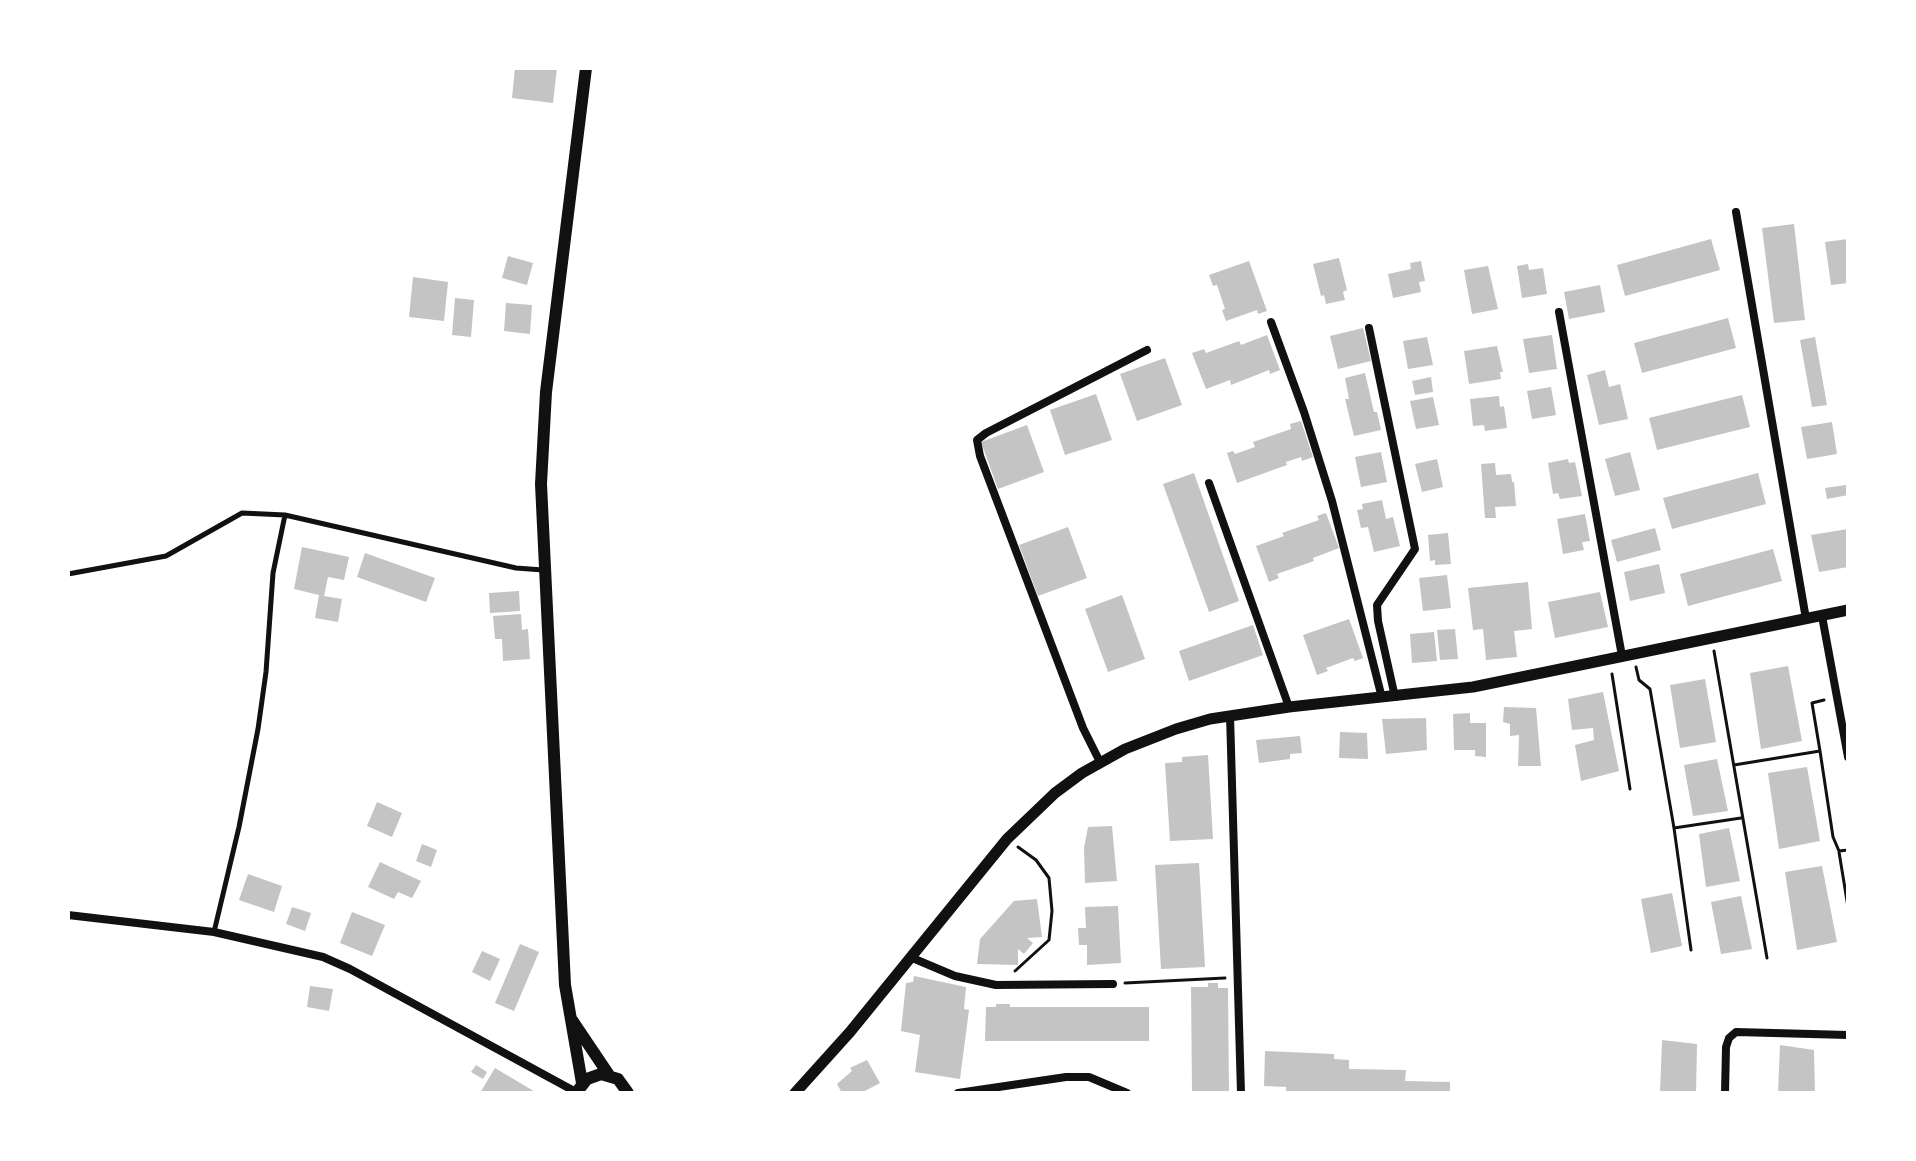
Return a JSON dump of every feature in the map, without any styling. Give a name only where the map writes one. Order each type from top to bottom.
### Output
[{"type":"main road","points":[[578,1089],[572,1020],[565,985],[541,484],[546,392],[586,68]]},
{"type":"main road","points":[[572,1020],[609,1075]]},
{"type":"main road","points":[[578,1089],[594,1075],[609,1075],[618,1079],[628,1093]]},
{"type":"street","points":[[1736,212],[1806,619]]},
{"type":"street","points":[[1559,312],[1627,655]]},
{"type":"street","points":[[1271,322],[1332,501],[1388,697]]},
{"type":"street","points":[[1369,328],[1415,549],[1377,605],[1388,697]]},
{"type":"street","points":[[1100,762],[1083,728],[980,456],[977,440],[1147,350]]},
{"type":"street","points":[[1209,483],[1289,707]]},
{"type":"street","points":[[795,1093],[850,1032],[1007,839],[1043,802],[1100,762],[1176,729],[1230,715],[1473,687],[1848,610]]},
{"type":"street","points":[[1822,616],[1848,757]]},
{"type":"street","points":[[1230,715],[1241,1093]]},
{"type":"street","points":[[68,915],[214,932],[291,948],[336,963],[578,1089]]},
{"type":"street","points":[[910,957],[955,976],[996,985],[1113,984]]},
{"type":"street","points":[[1725,1093],[1726,1047],[1729,1038],[1736,1032],[1848,1035]]},
{"type":"street","points":[[958,1093],[1066,1077],[1089,1077],[1127,1093]]},
{"type":"lane","points":[[68,574],[166,556],[242,513],[285,515],[516,568],[544,570]]},
{"type":"lane","points":[[214,932],[242,817],[258,729],[266,672],[273,573],[285,515]]},
{"type":"path","points":[[1712,639],[1767,958]]},
{"type":"path","points":[[1627,655],[1639,680],[1650,689],[1691,950]]},
{"type":"path","points":[[1609,658],[1630,789]]},
{"type":"path","points":[[1839,697],[1812,703],[1833,837],[1839,851],[1848,907]]},
{"type":"path","points":[[1734,765],[1820,751]]},
{"type":"path","points":[[1674,828],[1743,818]]},
{"type":"path","points":[[996,985],[1049,940],[1052,911],[1049,878],[1036,860],[1007,839]]},
{"type":"path","points":[[1839,851],[1848,850]]},
{"type":"path","points":[[1113,984],[1238,977]]},
{"type":"building","points":[[515,68],[557,68],[553,103],[512,98]]},
{"type":"building","points":[[1794,224],[1805,320],[1774,323],[1762,228]]},
{"type":"building","points":[[1711,239],[1720,270],[1625,296],[1617,265]]},
{"type":"building","points":[[1848,239],[1848,283],[1831,285],[1825,242]]},
{"type":"building","points":[[508,256],[533,263],[527,285],[502,278]]},
{"type":"building","points":[[1339,258],[1347,290],[1343,292],[1345,300],[1326,304],[1313,264]]},
{"type":"building","points":[[1249,261],[1267,311],[1258,314],[1257,310],[1226,321],[1217,285],[1213,286],[1209,275]]},
{"type":"building","points":[[1421,261],[1425,281],[1419,282],[1421,292],[1393,298],[1388,274],[1411,269],[1410,263]]},
{"type":"building","points":[[1528,264],[1529,270],[1543,268],[1547,294],[1522,298],[1517,266]]},
{"type":"building","points":[[1488,266],[1498,309],[1472,314],[1464,270]]},
{"type":"building","points":[[413,277],[448,282],[444,321],[409,317]]},
{"type":"building","points":[[1600,285],[1605,312],[1569,319],[1564,292]]},
{"type":"building","points":[[455,298],[474,300],[471,337],[452,335]]},
{"type":"building","points":[[506,303],[532,305],[530,334],[504,331]]},
{"type":"building","points":[[1728,318],[1736,348],[1642,373],[1634,343]]},
{"type":"building","points":[[1363,328],[1371,361],[1338,369],[1330,336]]},
{"type":"building","points":[[1267,335],[1280,370],[1270,374],[1269,370],[1231,385],[1230,380],[1206,389],[1192,353],[1204,349],[1206,353],[1239,341],[1241,345]]},
{"type":"building","points":[[1552,335],[1557,369],[1529,373],[1523,339]]},
{"type":"building","points":[[1427,337],[1433,365],[1408,369],[1403,341]]},
{"type":"building","points":[[1815,337],[1827,405],[1812,407],[1800,340]]},
{"type":"building","points":[[1497,346],[1503,372],[1500,372],[1501,379],[1469,384],[1464,351]]},
{"type":"building","points":[[1165,358],[1182,405],[1137,421],[1120,374]]},
{"type":"building","points":[[1605,370],[1609,387],[1620,384],[1628,419],[1599,425],[1587,375]]},
{"type":"building","points":[[1365,373],[1381,430],[1354,436],[1345,399],[1349,399],[1345,378]]},
{"type":"building","points":[[1431,377],[1433,392],[1415,395],[1412,381]]},
{"type":"building","points":[[1551,387],[1556,415],[1532,419],[1527,391]]},
{"type":"building","points":[[1096,394],[1112,440],[1065,455],[1050,410]]},
{"type":"building","points":[[1742,395],[1750,427],[1657,450],[1649,418]]},
{"type":"building","points":[[1499,396],[1500,407],[1504,406],[1507,428],[1485,431],[1484,425],[1473,426],[1470,399]]},
{"type":"building","points":[[1433,397],[1439,425],[1416,429],[1410,401]]},
{"type":"building","points":[[1301,421],[1313,457],[1286,462],[1287,465],[1237,483],[1227,453],[1233,451],[1235,454],[1255,447],[1253,442],[1291,429],[1290,424]]},
{"type":"building","points":[[1832,422],[1837,454],[1807,459],[1801,427]]},
{"type":"building","points":[[1027,425],[1044,472],[998,489],[981,442]]},
{"type":"building","points":[[1381,452],[1387,482],[1361,487],[1355,457]]},
{"type":"building","points":[[1630,452],[1640,490],[1615,496],[1605,459]]},
{"type":"building","points":[[1437,459],[1443,487],[1422,492],[1415,464]]},
{"type":"building","points":[[1568,459],[1569,463],[1575,462],[1582,496],[1560,499],[1558,493],[1553,494],[1548,463]]},
{"type":"building","points":[[1495,463],[1496,475],[1511,474],[1516,506],[1495,507],[1496,518],[1485,518],[1481,464]]},
{"type":"building","points":[[1194,473],[1239,601],[1209,612],[1163,484]]},
{"type":"building","points":[[1758,473],[1766,504],[1672,529],[1663,498]]},
{"type":"building","points":[[1846,485],[1848,495],[1827,499],[1825,488]]},
{"type":"building","points":[[1382,500],[1386,519],[1393,517],[1400,546],[1374,552],[1368,527],[1361,528],[1357,510],[1363,509],[1362,504]]},
{"type":"building","points":[[1326,513],[1339,548],[1277,574],[1279,578],[1269,582],[1256,546],[1319,520],[1317,516]]},
{"type":"building","points":[[1585,514],[1590,541],[1582,542],[1584,550],[1563,554],[1557,519]]},
{"type":"building","points":[[1068,527],[1087,578],[1038,596],[1019,545]]},
{"type":"building","points":[[1655,528],[1661,550],[1617,562],[1611,540]]},
{"type":"building","points":[[1848,529],[1848,567],[1819,572],[1811,535]]},
{"type":"building","points":[[1448,533],[1451,564],[1435,565],[1435,560],[1430,561],[1428,535]]},
{"type":"building","points":[[302,547],[349,557],[344,580],[328,577],[324,596],[342,599],[338,622],[315,618],[319,595],[294,589]]},
{"type":"building","points":[[1773,549],[1782,581],[1688,606],[1680,574]]},
{"type":"building","points":[[365,553],[435,578],[426,602],[357,577]]},
{"type":"building","points":[[1659,564],[1665,593],[1630,601],[1624,572]]},
{"type":"building","points":[[1447,575],[1451,608],[1423,611],[1419,578]]},
{"type":"building","points":[[1528,582],[1532,629],[1514,631],[1517,657],[1486,660],[1483,629],[1473,630],[1468,588]]},
{"type":"building","points":[[519,591],[520,611],[490,613],[489,593]]},
{"type":"building","points":[[1600,592],[1608,627],[1555,638],[1548,602]]},
{"type":"building","points":[[1122,595],[1145,659],[1108,672],[1085,609]]},
{"type":"building","points":[[521,614],[522,630],[528,629],[530,659],[503,661],[502,639],[495,639],[493,616]]},
{"type":"building","points":[[1349,619],[1363,658],[1355,661],[1353,658],[1326,668],[1328,671],[1317,675],[1303,635]]},
{"type":"building","points":[[1253,625],[1263,655],[1189,681],[1179,651]]},
{"type":"building","points":[[1455,629],[1458,659],[1440,660],[1437,630]]},
{"type":"building","points":[[1434,632],[1437,661],[1412,663],[1410,634]]},
{"type":"building","points":[[1788,666],[1802,741],[1761,749],[1750,673]]},
{"type":"building","points":[[1705,679],[1716,742],[1680,748],[1670,685]]},
{"type":"building","points":[[1603,692],[1619,771],[1581,781],[1575,745],[1594,740],[1593,728],[1572,730],[1568,699]]},
{"type":"building","points":[[1504,707],[1536,708],[1541,766],[1518,766],[1519,735],[1510,736],[1510,724],[1503,722]]},
{"type":"building","points":[[1470,713],[1470,723],[1486,723],[1486,757],[1475,756],[1475,750],[1454,750],[1453,714]]},
{"type":"building","points":[[1426,718],[1427,750],[1386,754],[1382,719]]},
{"type":"building","points":[[1340,732],[1367,733],[1368,759],[1339,758]]},
{"type":"building","points":[[1300,736],[1302,753],[1290,754],[1290,759],[1259,763],[1256,740]]},
{"type":"building","points":[[1208,755],[1213,839],[1170,841],[1165,763],[1182,762],[1182,757]]},
{"type":"building","points":[[1717,759],[1728,811],[1693,816],[1684,765]]},
{"type":"building","points":[[1807,767],[1820,841],[1779,849],[1768,773]]},
{"type":"building","points":[[377,802],[402,813],[392,837],[367,826]]},
{"type":"building","points":[[1112,826],[1117,881],[1085,883],[1084,848],[1088,827]]},
{"type":"building","points":[[1729,828],[1740,881],[1706,887],[1699,834]]},
{"type":"building","points":[[422,844],[437,850],[431,867],[416,861]]},
{"type":"building","points":[[380,862],[421,881],[412,898],[398,892],[394,899],[368,887]]},
{"type":"building","points":[[1199,863],[1205,967],[1161,969],[1155,865]]},
{"type":"building","points":[[1822,866],[1837,942],[1797,950],[1785,872]]},
{"type":"building","points":[[248,874],[282,886],[274,912],[239,900]]},
{"type":"building","points":[[1672,893],[1682,946],[1651,953],[1641,899]]},
{"type":"building","points":[[1741,896],[1752,949],[1721,954],[1711,902]]},
{"type":"building","points":[[1037,899],[1042,937],[1027,938],[1033,943],[1024,954],[1018,949],[1018,965],[977,964],[980,939],[1014,901]]},
{"type":"building","points":[[1118,906],[1121,963],[1087,965],[1087,945],[1079,945],[1078,928],[1086,928],[1085,907]]},
{"type":"building","points":[[292,907],[311,913],[305,931],[286,924]]},
{"type":"building","points":[[352,912],[385,925],[372,956],[340,943]]},
{"type":"building","points":[[520,944],[539,952],[514,1011],[495,1003]]},
{"type":"building","points":[[482,951],[500,959],[490,981],[472,972]]},
{"type":"building","points":[[914,976],[966,987],[964,1009],[969,1010],[960,1079],[915,1072],[920,1035],[901,1031],[906,983],[913,982]]},
{"type":"building","points":[[1208,983],[1218,983],[1218,988],[1228,988],[1229,1093],[1192,1093],[1191,987],[1208,987]]},
{"type":"building","points":[[310,986],[333,989],[329,1011],[307,1007]]},
{"type":"building","points":[[996,1004],[1010,1004],[1010,1007],[1149,1007],[1149,1041],[985,1041],[986,1007],[996,1007]]},
{"type":"building","points":[[1662,1040],[1697,1044],[1696,1093],[1660,1093]]},
{"type":"building","points":[[1780,1045],[1814,1050],[1815,1093],[1778,1093]]},
{"type":"building","points":[[1265,1051],[1334,1054],[1334,1059],[1349,1060],[1349,1069],[1406,1070],[1405,1081],[1450,1082],[1450,1093],[1286,1093],[1286,1087],[1264,1086]]},
{"type":"building","points":[[867,1060],[880,1083],[861,1093],[842,1093],[837,1084],[852,1071],[850,1068]]},
{"type":"building","points":[[476,1065],[487,1072],[483,1079],[471,1072]]},
{"type":"building","points":[[495,1068],[537,1093],[480,1093]]}]
